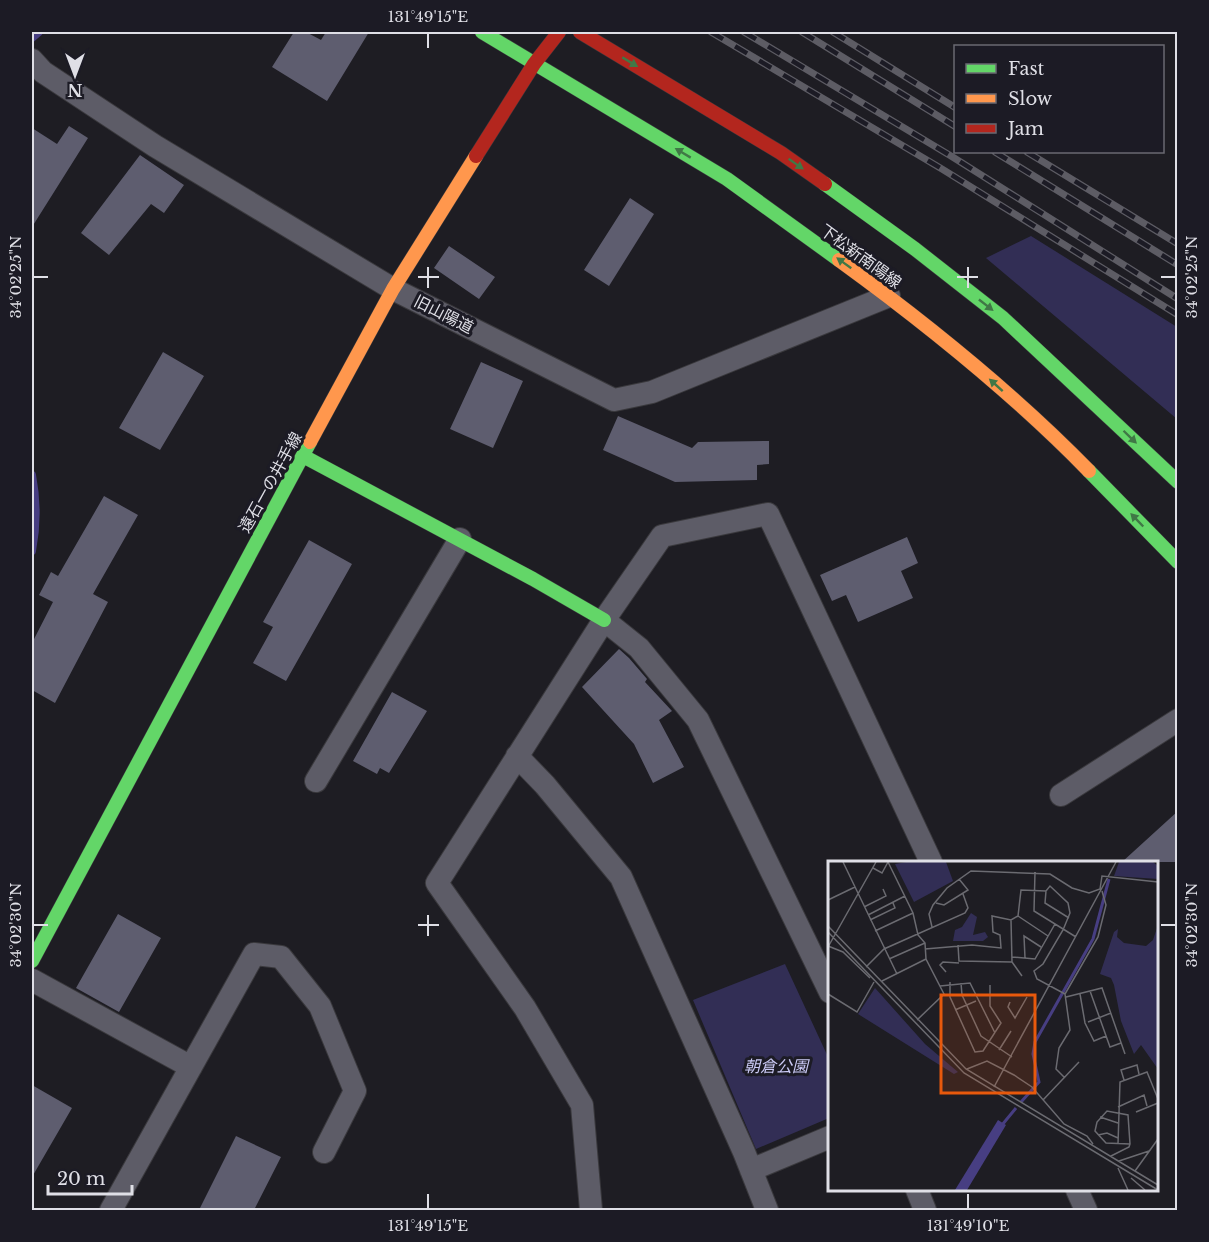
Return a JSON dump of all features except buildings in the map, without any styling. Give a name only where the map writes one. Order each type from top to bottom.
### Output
[{"type":"main road","name":"下松新南陽線","points":[[482,32],[727,179],[889,296],[972,363],[1064,445],[1178,562]]},
{"type":"main road","name":"遠石一の井手線","points":[[32,961],[393,289],[534,64],[559,32]]},
{"type":"main road","points":[[580,32],[781,153],[915,249],[1003,318],[1178,482]]},
{"type":"main road","points":[[303,456],[604,620]]},
{"type":"street","name":"旧山陽道","points":[[32,60],[43,72],[155,146],[393,289],[614,400],[652,392],[889,296]]},
{"type":"street","points":[[591,1210],[582,1105],[525,1008],[437,883],[604,620],[662,536],[768,514],[931,861]]},
{"type":"street","points":[[316,781],[460,540]]},
{"type":"street","points":[[604,620],[639,648],[698,720],[828,988]]},
{"type":"street","points":[[1062,795],[1178,720]]},
{"type":"street","points":[[517,756],[545,785],[621,877],[767,1210]]},
{"type":"street","points":[[111,1210],[254,954],[281,957],[320,1006],[355,1091],[324,1152]]},
{"type":"street","points":[[32,980],[190,1067]]},
{"type":"street","points":[[751,1170],[828,1138]]},
{"type":"street","points":[[917,1191],[925,1210]]},
{"type":"street","points":[[1077,1191],[1086,1210]]},
{"type":"green space","points":[[1031,236],[1177,327],[1177,419],[986,258]]},
{"type":"green space","name":"朝倉公園","points":[[785,964],[828,1057],[828,1118],[756,1149],[693,1000]]},
{"type":"waterway","points":[[32,38],[39,32]]},
{"type":"waterway","points":[[32,475],[36,513],[32,551]]},
{"type":"railway","points":[[711,32],[942,169],[1178,315]]},
{"type":"railway","points":[[744,32],[951,156],[1178,299]]},
{"type":"railway","points":[[802,32],[954,126]]},
{"type":"railway","points":[[833,32],[954,107]]},
{"type":"railway","points":[[997,153],[1178,265]]},
{"type":"railway","points":[[1029,153],[1178,244]]},
{"type":"traffic: fast","points":[[482,32],[727,179],[839,260]]},
{"type":"traffic: fast","points":[[825,184],[915,249],[1003,318],[1178,482]]},
{"type":"traffic: fast","points":[[32,961],[310,442]]},
{"type":"traffic: fast","points":[[303,456],[533,579],[604,620]]},
{"type":"traffic: fast","points":[[1089,471],[1178,562]]},
{"type":"traffic: slow","points":[[310,442],[393,289],[476,156]]},
{"type":"traffic: slow","points":[[839,260],[969,360],[1089,471]]},
{"type":"traffic: jam","points":[[476,156],[534,64],[559,32]]},
{"type":"traffic: jam","points":[[580,32],[781,153],[825,184]]}]
